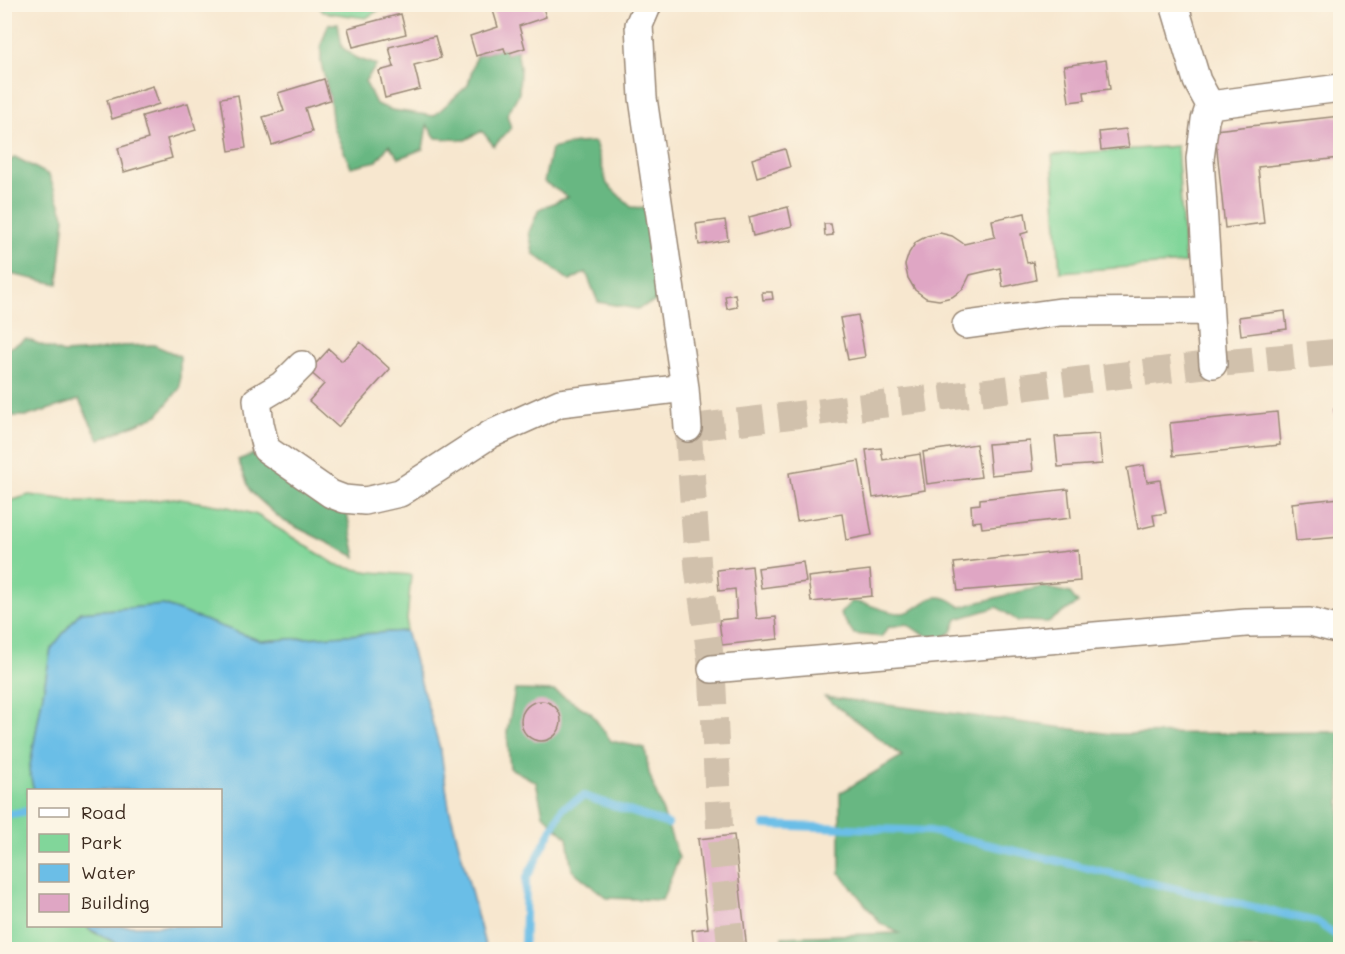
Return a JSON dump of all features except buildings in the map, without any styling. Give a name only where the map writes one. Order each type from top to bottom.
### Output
[{"type":"street","points":[[648,4],[639,25],[644,98],[685,388],[688,428]]},
{"type":"street","points":[[1174,4],[1197,81],[1210,105],[1200,159],[1213,364]]},
{"type":"street","points":[[1210,105],[1341,88]]},
{"type":"street","points":[[966,325],[1060,312],[1209,311]]},
{"type":"street","points":[[302,365],[282,385],[257,400],[266,449],[331,494],[344,499],[365,501],[400,493],[491,434],[560,403],[685,388]]},
{"type":"street","points":[[712,669],[1246,623],[1310,622],[1341,630]]},
{"type":"green space","points":[[317,5],[387,5],[366,18],[323,12]]},
{"type":"green space","points":[[338,23],[342,47],[356,58],[377,65],[365,81],[376,104],[392,110],[434,116],[468,85],[476,56],[504,48],[506,54],[517,50],[520,67],[519,93],[507,115],[511,128],[494,146],[482,131],[465,140],[436,138],[427,125],[423,149],[399,158],[389,145],[377,161],[351,167],[333,127],[330,100],[321,63],[321,45],[328,25]]},
{"type":"green space","points":[[595,142],[607,184],[631,207],[645,208],[659,300],[637,309],[598,302],[586,272],[570,281],[533,253],[529,232],[539,209],[568,197],[544,182],[551,149],[576,143]]},
{"type":"green space","points":[[1177,146],[1185,263],[1060,272],[1052,155]]},
{"type":"green space","points":[[15,157],[49,175],[65,218],[58,284],[5,273],[5,165]]},
{"type":"green space","points":[[26,339],[63,353],[121,346],[154,345],[180,356],[180,388],[158,415],[99,440],[79,400],[28,416],[5,416],[5,350]]},
{"type":"green space","points":[[266,449],[344,499],[356,557],[282,520],[251,492],[238,460]]},
{"type":"green space","points":[[29,495],[78,501],[142,502],[174,498],[228,507],[257,515],[338,566],[371,572],[411,575],[406,631],[261,641],[163,605],[80,612],[51,649],[29,771],[34,789],[27,789],[27,927],[88,927],[89,930],[128,949],[5,949],[4,503]]},
{"type":"green space","points":[[1043,587],[1070,593],[1078,603],[1048,622],[1018,621],[997,607],[957,619],[952,632],[939,640],[907,624],[889,627],[881,637],[854,634],[840,614],[851,602],[901,613],[913,610],[933,598],[947,599],[961,607]]},
{"type":"green space","points":[[515,690],[555,691],[591,713],[611,741],[645,748],[649,773],[679,858],[662,900],[607,898],[572,870],[567,838],[543,814],[536,782],[510,768],[507,732]]},
{"type":"green space","points":[[825,697],[1112,734],[1340,732],[1340,949],[782,949],[782,937],[899,933],[880,923],[840,873],[840,793],[902,756]]},
{"type":"water","points":[[163,605],[261,641],[406,631],[441,752],[449,807],[486,949],[128,949],[89,929],[88,927],[222,927],[222,789],[34,789],[29,771],[51,649],[80,612]]},
{"type":"waterway","points":[[524,950],[526,879],[563,808],[584,796],[668,824]]},
{"type":"waterway","points":[[4,815],[27,811]]},
{"type":"waterway","points":[[765,825],[930,831],[1317,922],[1340,938]]},
{"type":"tunnel","points":[[731,950],[720,836],[712,669],[698,569],[688,428],[1213,364],[1340,352]]}]
